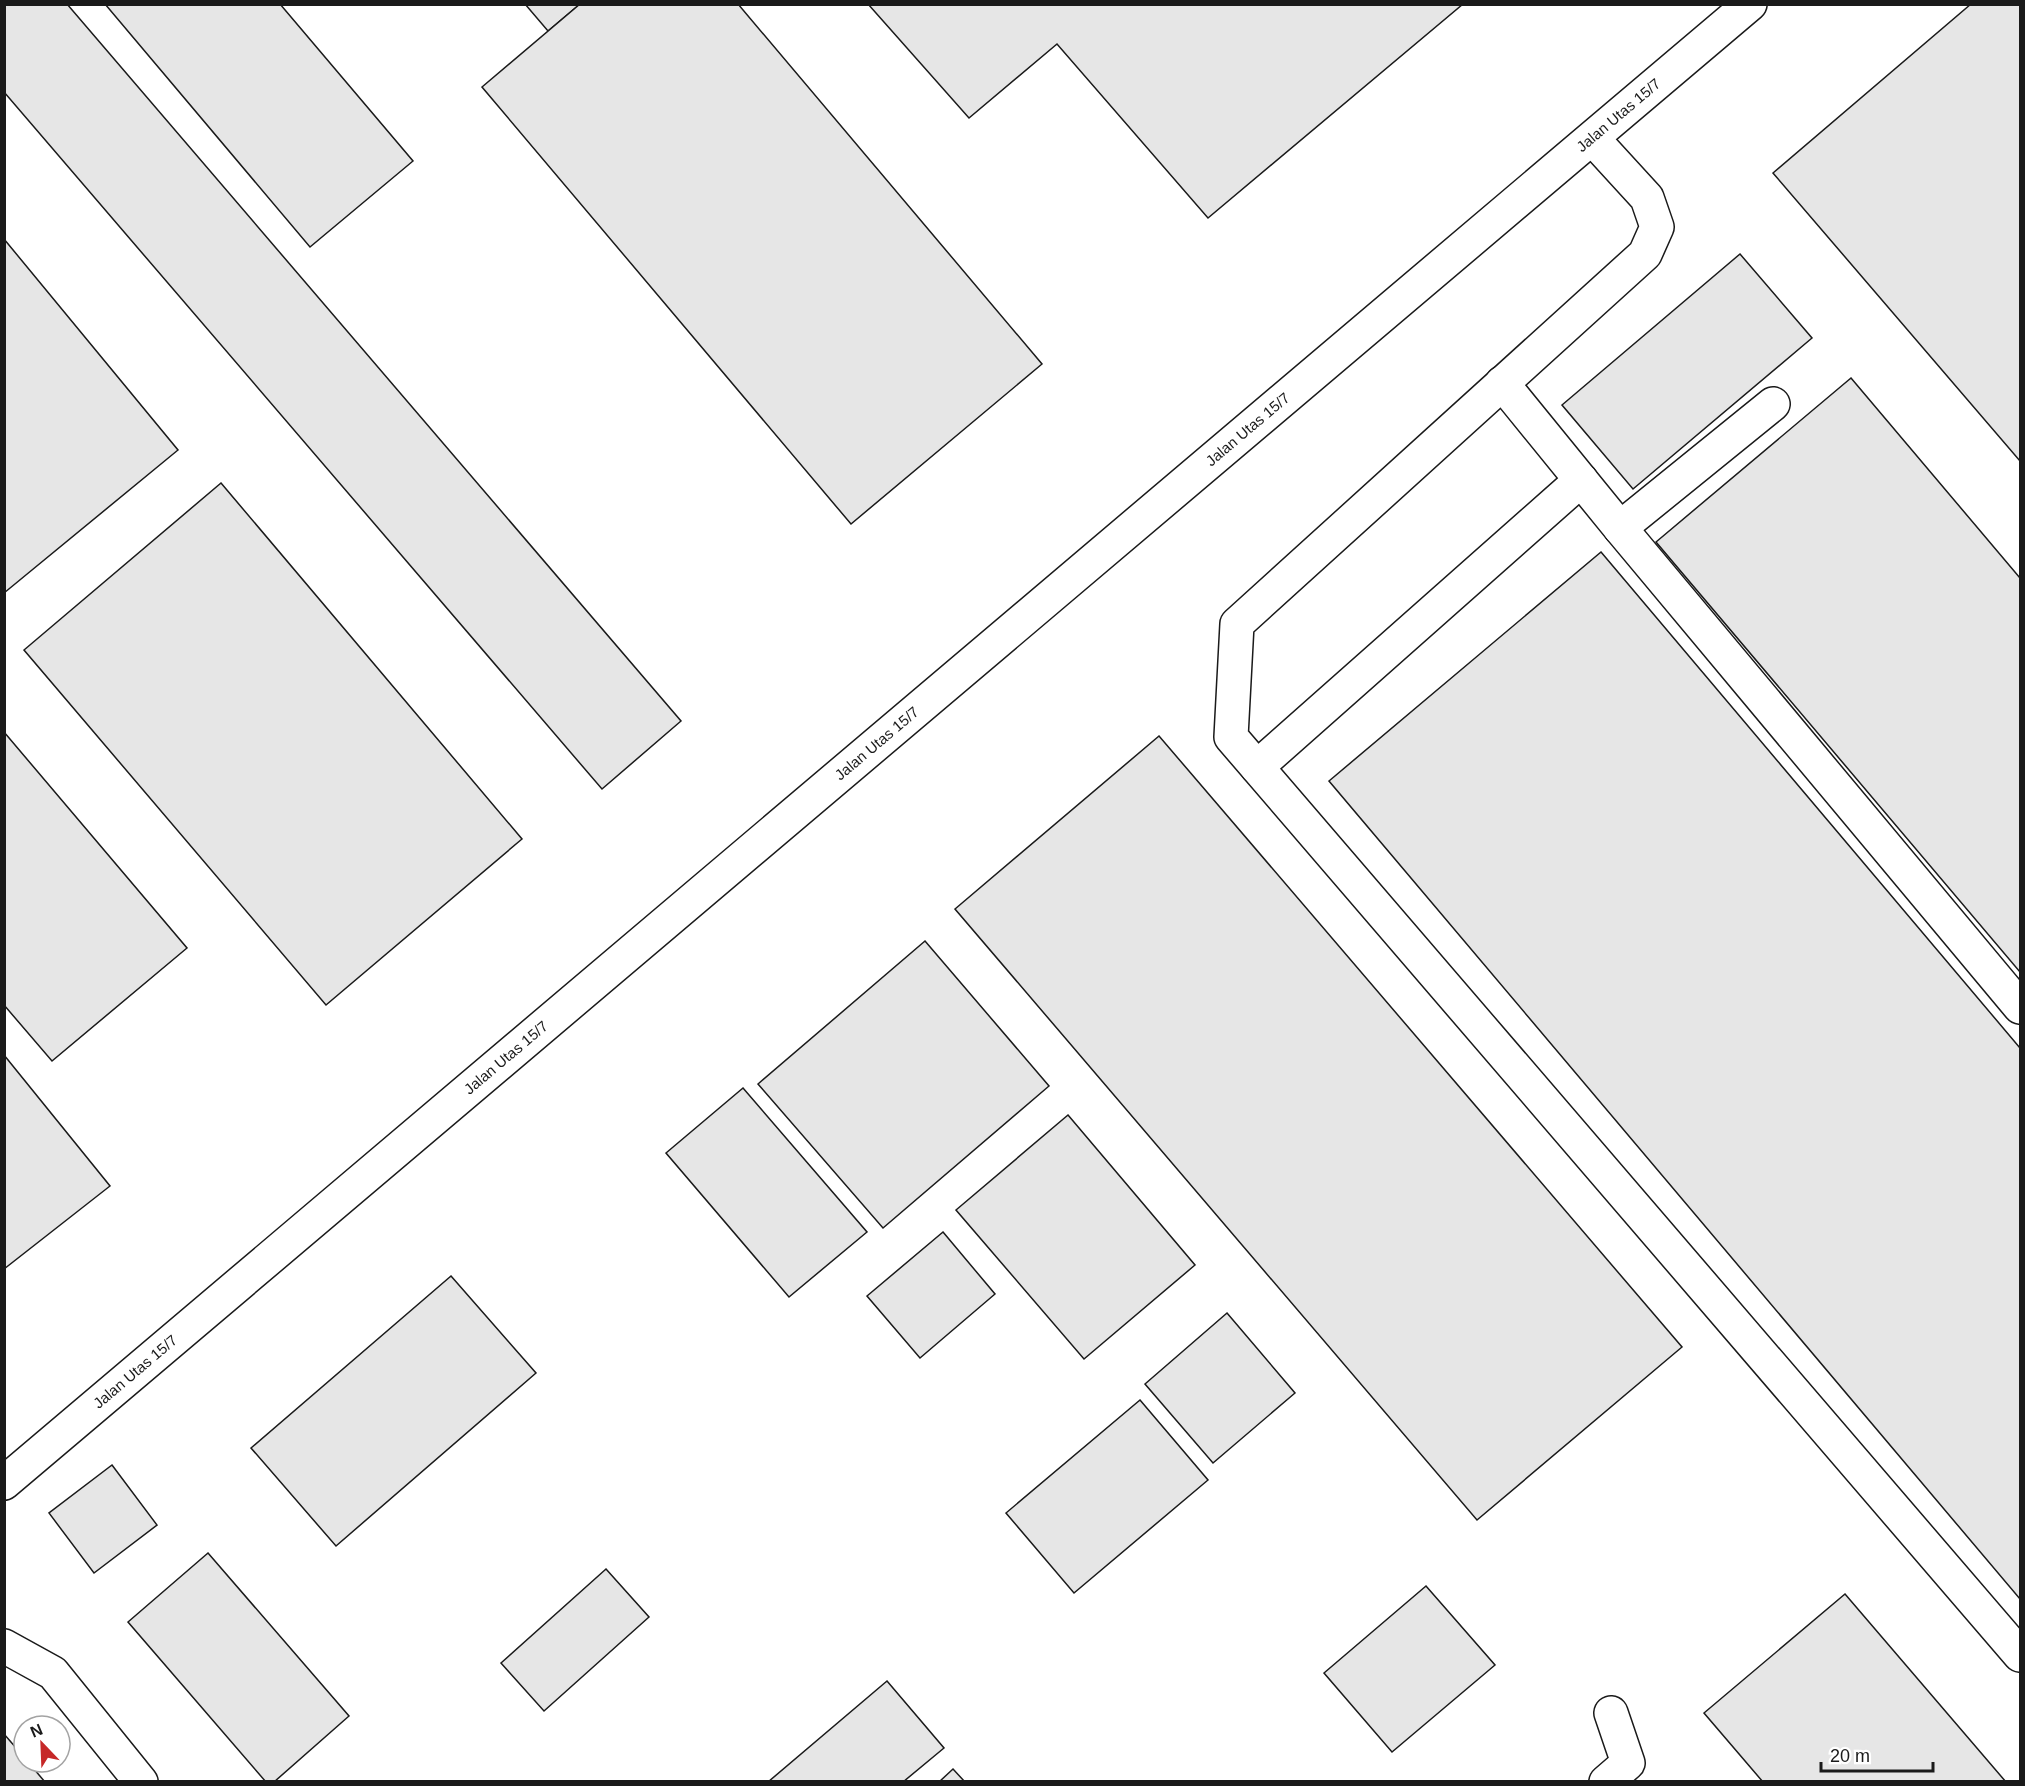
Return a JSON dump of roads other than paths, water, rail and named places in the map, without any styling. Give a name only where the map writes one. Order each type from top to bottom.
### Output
[{"type":"street","name":"Jalan Utas 15/7","points":[[4,1483],[1750,4]]},
{"type":"street","points":[[1593,139],[1647,198],[1657,227],[1645,254],[1237,624],[1231,737],[2020,1655]]},
{"type":"street","points":[[1502,383],[1620,528],[2020,1007]]},
{"type":"street","points":[[1620,528],[1773,404]]},
{"type":"street","points":[[1257,767],[1581,480]]},
{"type":"street","points":[[4,1646],[53,1673],[141,1782]]},
{"type":"street","points":[[1606,1782],[1628,1763],[1611,1713]]}]
